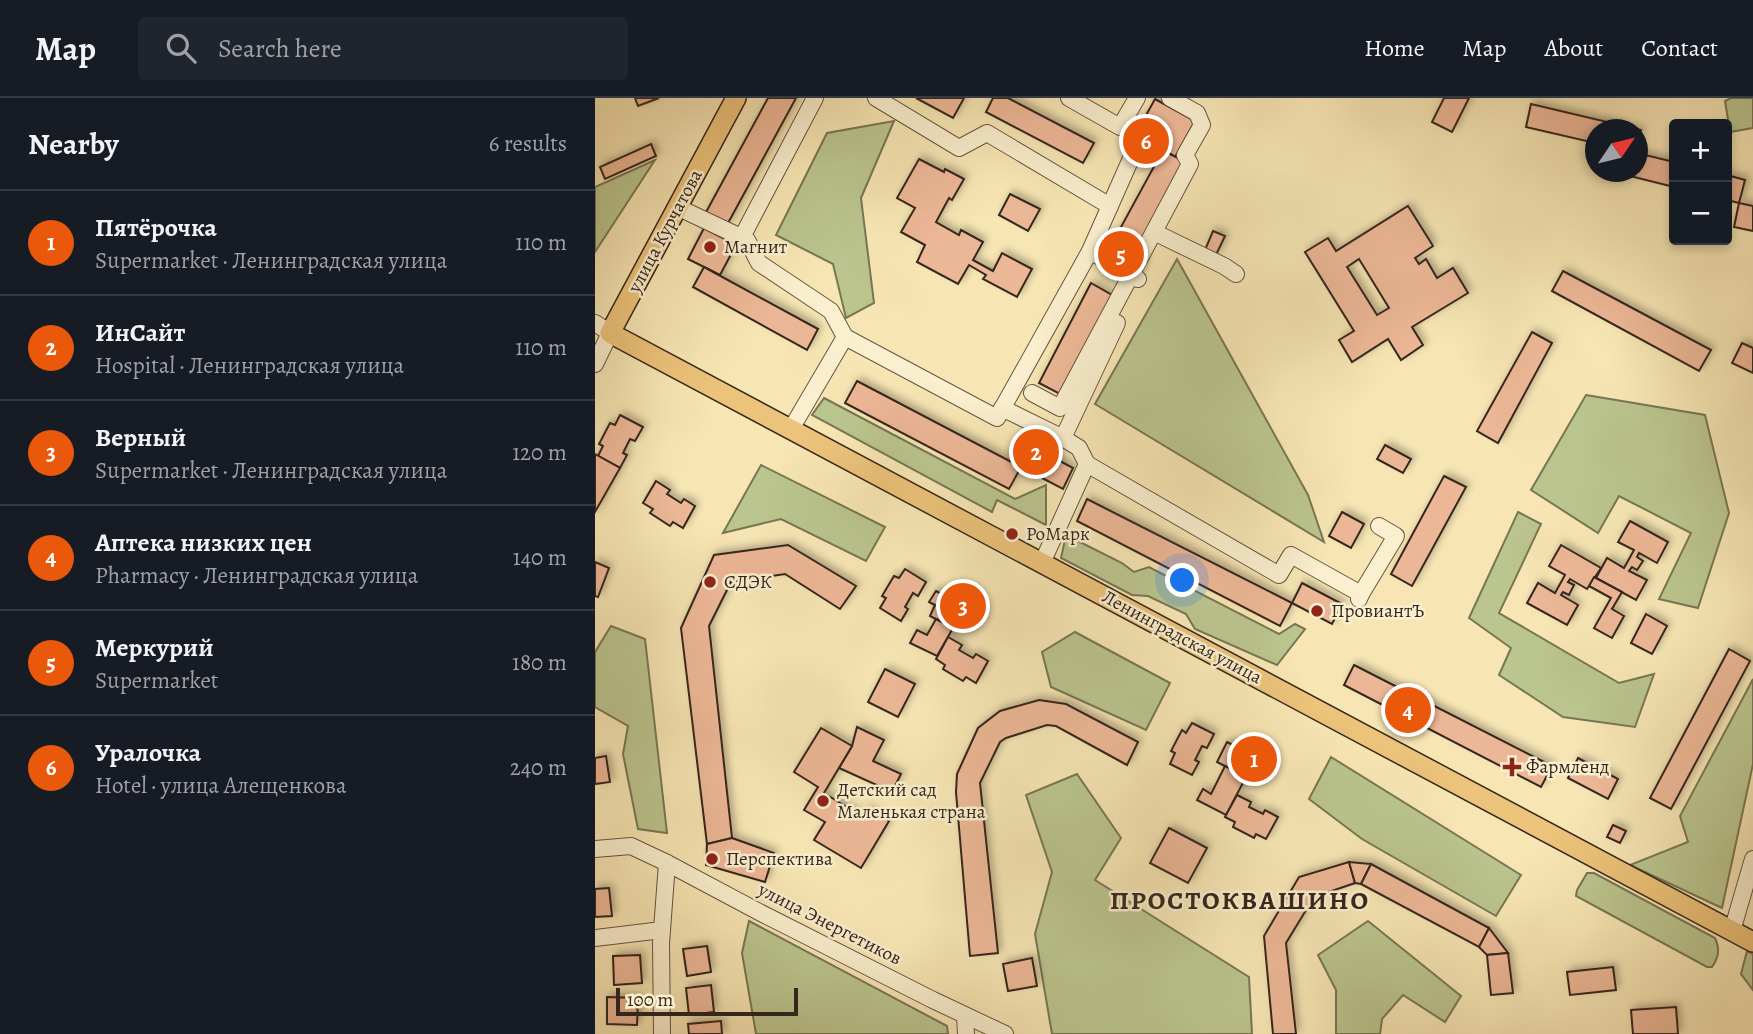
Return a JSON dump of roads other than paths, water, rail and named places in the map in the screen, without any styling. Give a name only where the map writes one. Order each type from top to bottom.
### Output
[{"type":"main road","name":"улица Курчатова","points":[[603,328],[677,207],[736,98]]},
{"type":"main road","name":"Ленинградская улица","points":[[603,328],[1753,942]]},
{"type":"street","points":[[742,237],[815,98]]},
{"type":"street","points":[[876,98],[959,148],[986,133],[1110,206]]},
{"type":"street","points":[[1069,98],[1120,127],[1137,98]]},
{"type":"street","points":[[1063,438],[1135,277],[1190,164],[1185,155],[1202,125],[1197,113],[1170,98]]},
{"type":"street","points":[[677,207],[747,240],[759,263],[831,312],[845,338],[997,418],[1090,251],[1133,154]]},
{"type":"street","points":[[1032,393],[1061,408],[1160,235],[1200,158]]},
{"type":"street","points":[[1160,235],[1236,274]]},
{"type":"street","points":[[1090,251],[1135,277]]},
{"type":"street","name":"улица Курчатова","points":[[595,364],[603,328]]},
{"type":"street","points":[[791,429],[845,338]]},
{"type":"street","points":[[1002,408],[1063,438],[1079,448],[1087,464],[1279,575],[1291,555],[1360,597],[1396,536],[1379,526]]},
{"type":"street","points":[[1042,563],[1087,464]]},
{"type":"street","name":"улица Энергетиков","points":[[595,849],[631,846],[1005,1034]]},
{"type":"street","points":[[1733,931],[1753,859]]},
{"type":"street","points":[[662,1034],[662,930],[667,863]]},
{"type":"street","points":[[595,938],[662,930]]},
{"type":"street","points":[[965,1016],[966,1034]]},
{"type":"place","name":"Уралочка","points":[[1146,141]]},
{"type":"place","name":"Магнит","points":[[710,247]]},
{"type":"place","name":"Меркурий","points":[[1121,254]]},
{"type":"place","name":"ИнСайт","points":[[1036,452]]},
{"type":"place","name":"РоМарк","points":[[1012,534]]},
{"type":"place","name":"СДЭК","points":[[710,582]]},
{"type":"place","name":"Верный","points":[[963,606]]},
{"type":"place","name":"ПровиантЪ","points":[[1317,611]]},
{"type":"place","name":"Аптека низких цен","points":[[1408,710]]},
{"type":"place","name":"Пятёрочка","points":[[1254,759]]},
{"type":"place","name":"Фармленд","points":[[1512,767]]},
{"type":"place","name":"Детский сад Маленькая страна","points":[[823,801]]},
{"type":"place","name":"Перспектива","points":[[712,859]]},
{"type":"district","name":"ПРОСТОКВАШИНО","points":[[1240,900]]}]
